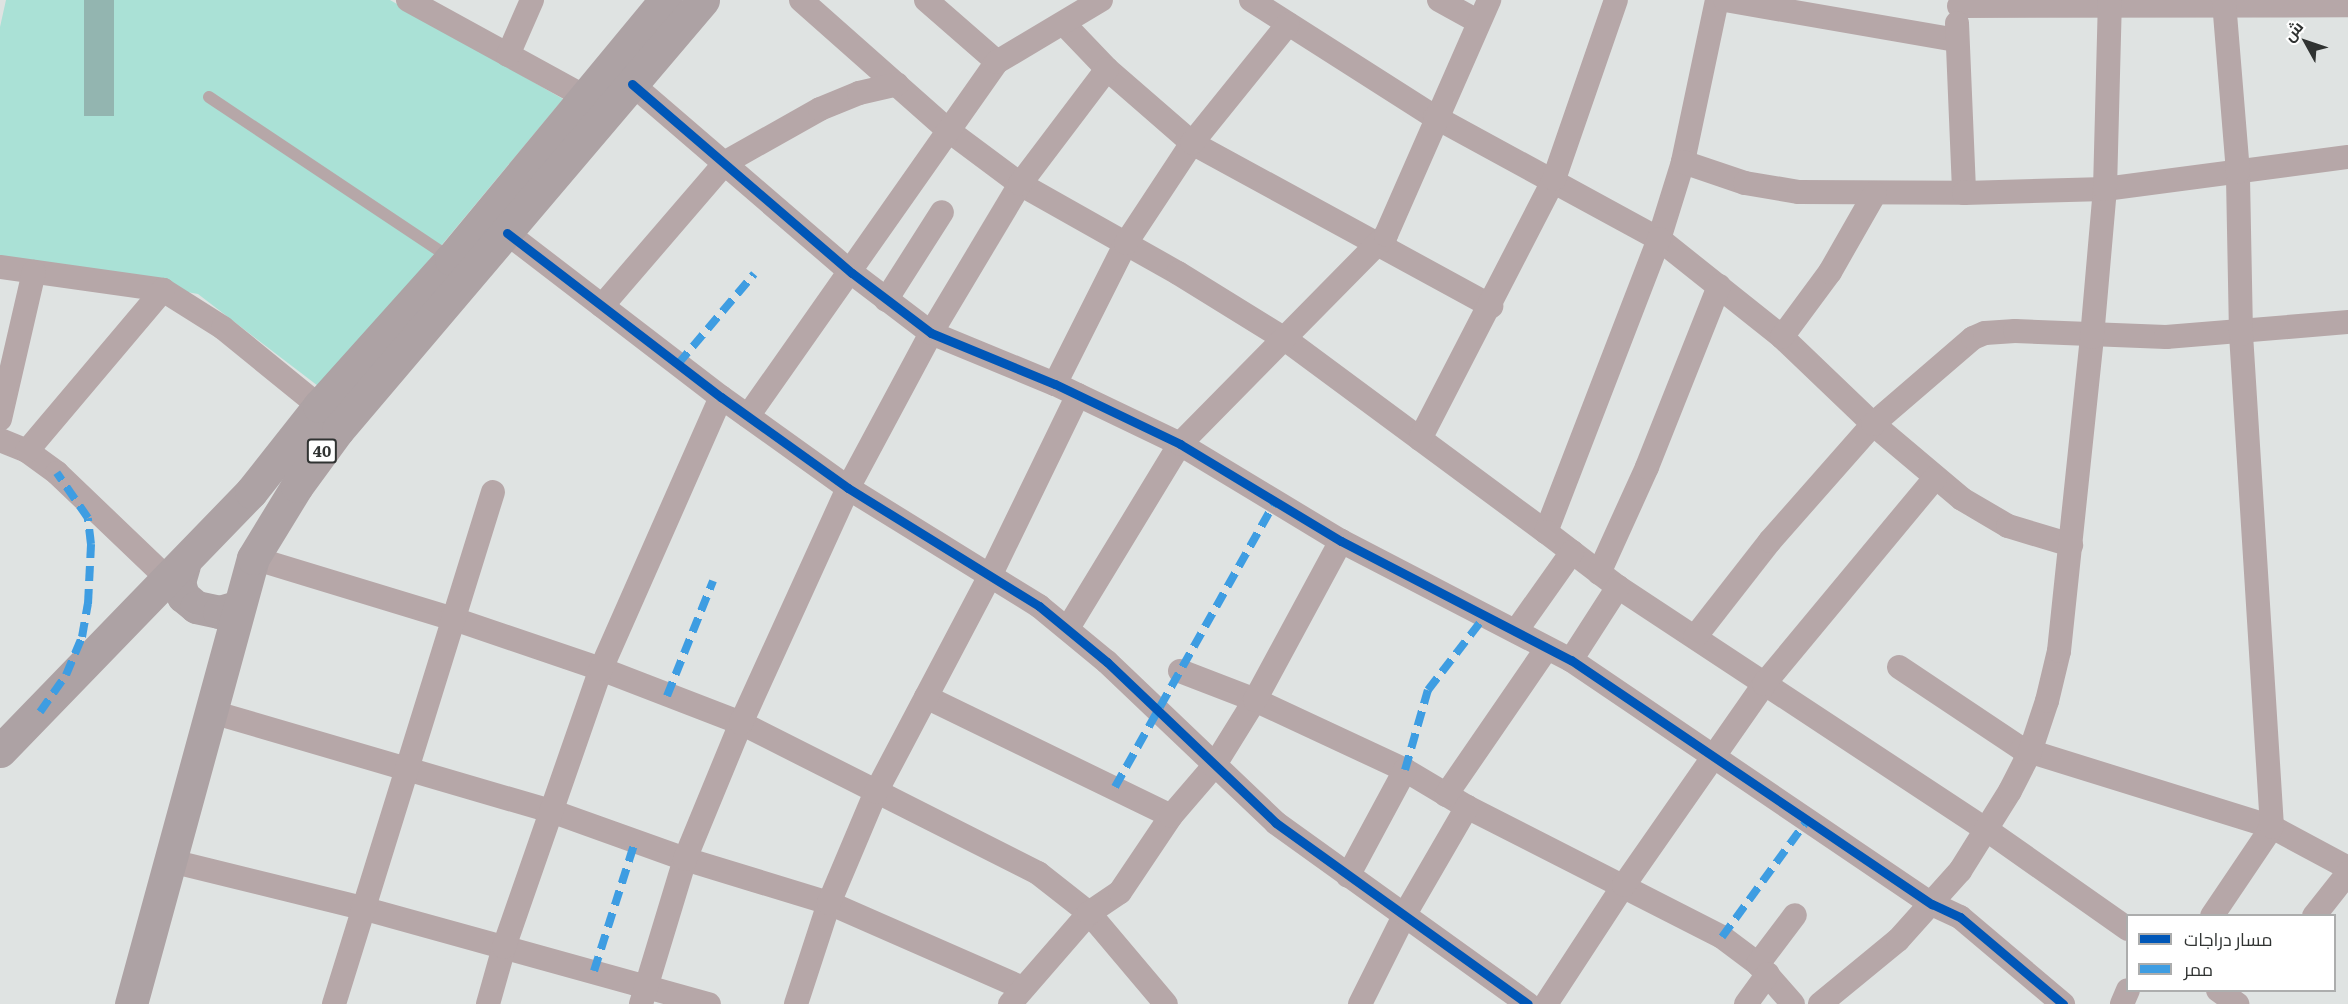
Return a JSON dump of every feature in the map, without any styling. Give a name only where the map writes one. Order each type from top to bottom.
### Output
[{"type":"highway","name":"40","points":[[0,751],[176,573],[251,492],[319,406],[451,259],[664,0]]},
{"type":"highway","name":"40","points":[[131,1004],[212,712],[237,607],[253,558],[297,486],[338,430],[703,0]]},
{"type":"highway","points":[[176,573],[183,596],[196,607],[219,612],[237,607]]},
{"type":"street","points":[[408,0],[585,97]]},
{"type":"street","points":[[508,56],[532,0]]},
{"type":"street","points":[[801,0],[949,130],[1020,184],[1126,243],[1285,339],[1618,587],[1987,830],[2126,928]]},
{"type":"street","points":[[748,416],[852,273],[997,62],[1101,0]]},
{"type":"street","points":[[1251,0],[1435,117],[1554,179],[1659,238],[1782,337],[1873,424],[1935,478],[1990,517],[2071,545]]},
{"type":"street","points":[[1439,0],[1477,21]]},
{"type":"street","points":[[1068,628],[1180,444],[1378,244],[1401,205],[1435,117],[1477,21],[1489,0]]},
{"type":"street","points":[[1420,439],[1491,306],[1554,179],[1617,0]]},
{"type":"street","points":[[1546,532],[1659,238],[1683,162],[1717,0]]},
{"type":"street","points":[[1725,0],[1770,3],[1956,40]]},
{"type":"street","points":[[928,1],[997,62]]},
{"type":"street","points":[[1820,1004],[1891,946],[1932,904],[1987,830],[2030,752],[2059,651],[2071,545],[2105,189],[2110,2]]},
{"type":"street","points":[[1964,193],[1956,40],[1959,3],[2348,5]]},
{"type":"street","points":[[2213,914],[2272,827],[2241,334],[2238,172],[2224,3]]},
{"type":"street","points":[[1064,24],[1107,69],[1192,143],[1491,306]]},
{"type":"street","points":[[1054,384],[1126,243],[1192,143],[1288,24]]},
{"type":"street","points":[[644,994],[685,859],[741,723],[848,488],[931,333],[1020,184],[1107,69]]},
{"type":"street","points":[[632,84],[726,162],[852,273],[931,333],[1054,384],[1180,444],[1341,541],[1571,660],[1714,754],[1932,904],[1971,926],[2063,1004]]},
{"type":"street","points":[[602,306],[726,162],[820,109],[897,84]]},
{"type":"street","points":[[1683,162],[1768,188],[1875,193],[1964,193],[2105,189],[2348,157]]},
{"type":"street","points":[[1782,337],[1830,272],[1875,193]]},
{"type":"street","points":[[886,300],[942,212]]},
{"type":"street","points":[[507,232],[721,397],[848,488],[991,574],[1068,628],[1276,823],[1528,1004]]},
{"type":"street","points":[[0,267],[163,290],[223,328],[319,406]]},
{"type":"street","points":[[0,419],[34,272]]},
{"type":"street","points":[[1599,573],[1647,467],[1719,286]]},
{"type":"street","points":[[27,451],[163,290]]},
{"type":"street","points":[[1695,637],[1782,526],[1873,424],[1959,347],[1985,333],[2015,331],[2092,337],[2241,334],[2348,322]]},
{"type":"street","points":[[796,1004],[828,903],[876,792],[991,574],[1078,395]]},
{"type":"street","points":[[488,1004],[504,947],[601,669],[721,397]]},
{"type":"street","points":[[0,440],[27,451],[57,473],[176,573]]},
{"type":"street","points":[[1546,1004],[1624,885],[1764,684],[1935,478]]},
{"type":"street","points":[[334,1004],[451,618],[493,492]]},
{"type":"street","points":[[212,712],[551,811],[685,859],[828,903],[1016,996],[1089,913],[1120,892],[1171,816],[1214,766],[1255,700],[1341,541]]},
{"type":"street","points":[[1516,632],[1572,552]]},
{"type":"street","points":[[253,558],[451,618],[601,669],[741,723],[1038,873],[1089,913],[1166,1004]]},
{"type":"street","points":[[1571,660],[1618,587]]},
{"type":"street","points":[[1446,795],[1547,648]]},
{"type":"street","points":[[1899,667],[1997,735],[2030,752],[2272,827],[2348,867]]},
{"type":"street","points":[[1180,671],[1255,700],[1405,770],[1467,807],[1624,885],[1722,937],[1763,969],[1793,1004]]},
{"type":"street","points":[[926,697],[1171,816]]},
{"type":"street","points":[[1348,876],[1405,770]]},
{"type":"street","points":[[1360,1004],[1405,914],[1467,807]]},
{"type":"street","points":[[171,861],[362,908],[504,947],[644,994],[709,1004]]},
{"type":"street","points":[[2315,914],[2348,873]]},
{"type":"street","points":[[1746,1004],[1763,969],[1795,915]]},
{"type":"street","points":[[2221,992],[2237,1004]]},
{"type":"lane","points":[[209,97],[397,219],[451,259]]},
{"type":"green space","points":[[6,0],[390,0],[563,99],[322,389],[198,294],[0,258],[0,27]]},
{"type":"building","points":[[84,0],[114,0],[114,116],[84,116]]},
{"type":"marked path","points":[[678,364],[754,274]]},
{"type":"marked path","points":[[40,712],[66,675],[82,637],[88,604],[91,544],[88,518],[57,473]]},
{"type":"marked path","points":[[1115,787],[1275,502]]},
{"type":"marked path","points":[[667,696],[713,581]]},
{"type":"marked path","points":[[1405,770],[1428,690],[1485,616]]},
{"type":"marked path","points":[[1722,937],[1808,819]]},
{"type":"marked path","points":[[594,971],[635,842]]},
{"type":"cycle path","points":[[632,84],[852,273],[931,333],[1055,384],[1180,444],[1341,541],[1571,660],[1932,904],[1960,917],[2063,1004]]},
{"type":"cycle path","points":[[507,233],[721,397],[848,488],[1039,606],[1107,662],[1276,823],[1528,1004]]}]
